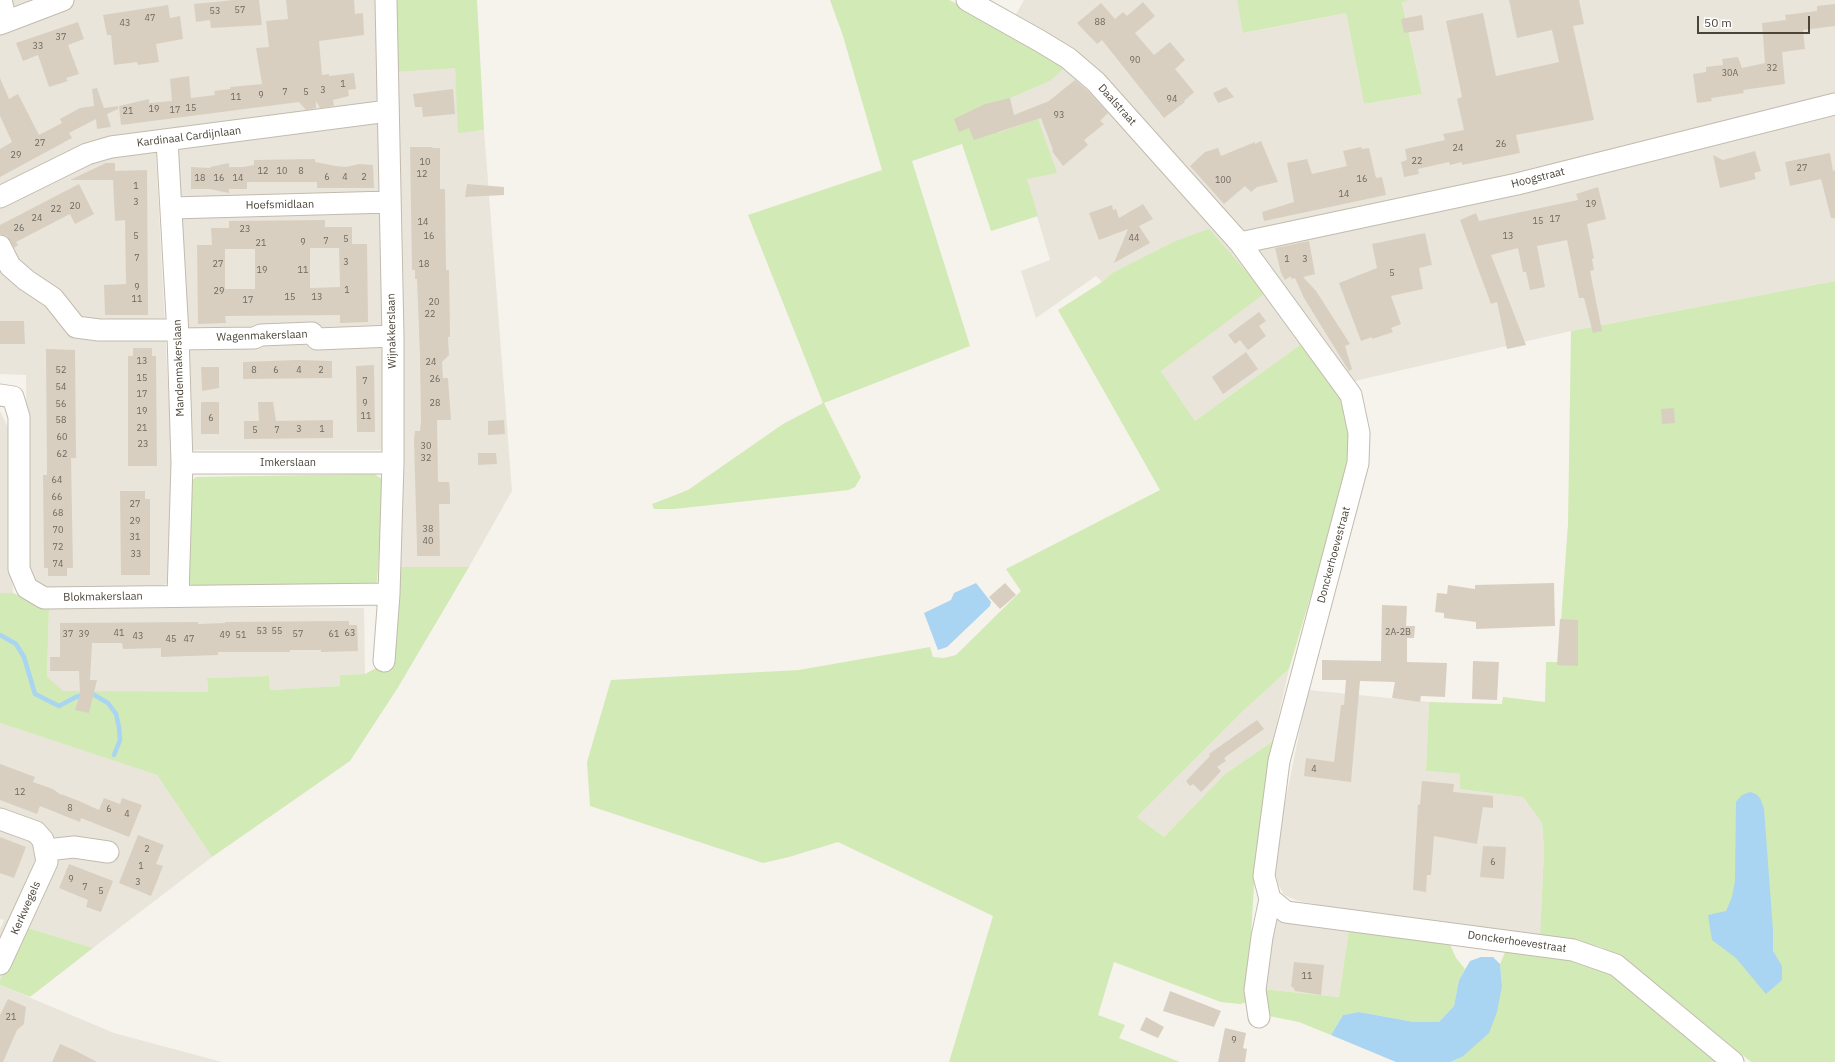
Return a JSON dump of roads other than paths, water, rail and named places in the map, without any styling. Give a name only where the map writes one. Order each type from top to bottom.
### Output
[{"type":"street","points":[[1,0],[3,22],[63,0]]},
{"type":"street","name":"Wijnakkerslaan","points":[[384,661],[389,594],[393,463],[393,336],[389,202],[386,0]]},
{"type":"street","name":"Daalstraat","points":[[967,0],[1046,44],[1068,58],[1096,82],[1240,243]]},
{"type":"street","name":"Hoogstraat","points":[[1240,243],[1517,184],[1835,104]]},
{"type":"street","name":"Kardinaal Cardijnlaan","points":[[0,197],[87,154],[111,147],[388,112]]},
{"type":"street","name":"Mandenmakerslaan","points":[[167,140],[178,334],[182,463],[178,596]]},
{"type":"street","name":"Hoefsmidlaan","points":[[172,208],[389,202]]},
{"type":"street","name":"Donckerhoevestraat","points":[[1240,243],[1351,395],[1359,433],[1358,463],[1279,761],[1264,876],[1270,899],[1262,937],[1255,990],[1259,1017]]},
{"type":"street","name":"Wagenmakerslaan","points":[[0,246],[10,266],[26,280],[53,298],[76,328],[254,338],[261,335],[312,333],[317,339],[393,336]]},
{"type":"street","name":"Blokmakerslaan","points":[[0,395],[13,397],[20,417],[19,569],[27,588],[44,598],[389,594]]},
{"type":"street","name":"Imkerslaan","points":[[182,463],[393,463]]},
{"type":"street","points":[[0,819],[36,832],[43,840],[46,850],[74,846],[108,852]]},
{"type":"street","name":"Kerkwegels","points":[[0,964],[46,862],[46,850]]},
{"type":"street","name":"Donckerhoevestraat","points":[[1270,899],[1286,912],[1573,950],[1616,965],[1733,1062]]},
{"type":"water","points":[[976,583],[991,602],[990,606],[947,647],[938,650],[924,613],[951,600],[954,593]]},
{"type":"water","points":[[1750,792],[1756,794],[1760,798],[1764,809],[1773,931],[1773,951],[1782,966],[1782,980],[1766,994],[1736,958],[1712,940],[1708,915],[1726,911],[1732,897],[1735,881],[1736,802],[1742,795]]},
{"type":"water","points":[[1481,957],[1493,957],[1500,964],[1502,986],[1497,1012],[1489,1033],[1462,1057],[1450,1062],[1396,1062],[1331,1035],[1343,1015],[1359,1012],[1414,1022],[1439,1022],[1454,1006],[1459,980],[1470,961]]},
{"type":"waterway","points":[[0,635],[16,644],[24,657],[35,694],[59,706],[76,697],[91,693],[108,703],[116,714],[119,727],[120,740],[114,755]]}]
